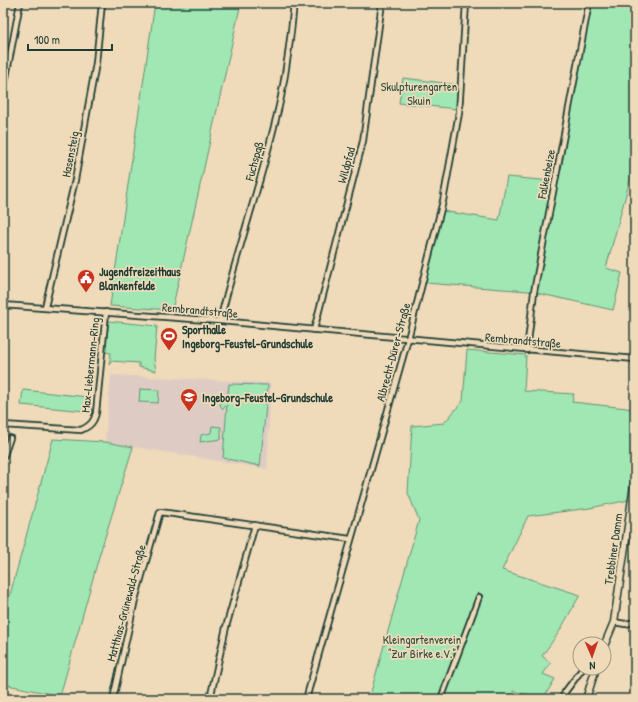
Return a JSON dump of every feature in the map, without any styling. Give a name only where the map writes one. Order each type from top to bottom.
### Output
[{"type":"main road","name":"Trebbiner Damm","points":[[608,636],[614,622],[635,478]]},
{"type":"main road","points":[[586,699],[593,676]]},
{"type":"street","points":[[3,92],[20,3]]},
{"type":"street","name":"Hasensteig","points":[[45,307],[75,180],[96,63],[102,3]]},
{"type":"street","name":"Fuchspaß","points":[[220,321],[268,147],[280,97],[290,47],[294,3]]},
{"type":"street","name":"Wildpfad","points":[[314,330],[363,141],[382,3]]},
{"type":"street","name":"Albrecht-Dürer-Straße","points":[[306,699],[350,539],[408,339],[443,201],[454,148],[462,88],[466,3]]},
{"type":"street","name":"Falkenbeize","points":[[527,350],[534,292],[589,3]]},
{"type":"street","name":"Rembrandtstraße","points":[[3,305],[220,321],[635,359]]},
{"type":"street","name":"Max-Liebermann-Ring","points":[[3,425],[81,430],[89,427],[96,414],[106,312]]},
{"type":"street","points":[[3,458],[10,438]]},
{"type":"street","name":"Matthias-Grünewald-Straße","points":[[113,699],[135,600],[160,512],[255,525]]},
{"type":"street","points":[[210,699],[226,627],[255,525],[350,539]]},
{"type":"street","points":[[442,699],[478,597]]},
{"type":"street","points":[[614,622],[625,624],[635,622]]},
{"type":"street","points":[[562,699],[577,676]]},
{"type":"shaded area","name":"Ingeborg-Feustel-Grundschule","points":[[111,375],[271,383],[267,469],[105,442]]},
{"type":"green space","points":[[155,3],[241,3],[172,310],[110,306]]},
{"type":"green space","points":[[588,3],[635,3],[635,161],[606,268],[622,273],[613,310],[528,291],[425,283],[442,211],[499,220],[507,177],[552,181]]},
{"type":"green space","name":"Skulpturengarten Skuin","points":[[403,78],[460,85],[457,109],[399,103]]},
{"type":"green space","points":[[109,321],[157,326],[154,359],[156,371],[139,367],[139,363],[111,361],[109,365],[111,353],[105,352]]},
{"type":"green space","name":"Kleingartenverein \"Zur Birke e.V.\"","points":[[467,350],[526,355],[524,391],[574,394],[572,402],[635,409],[635,459],[629,500],[590,508],[528,516],[502,570],[580,595],[559,632],[542,656],[551,663],[543,674],[555,679],[543,699],[513,691],[511,699],[369,699],[419,520],[408,493],[412,426],[444,423],[463,401]]},
{"type":"green space","points":[[229,384],[268,385],[260,466],[223,458],[227,405],[223,409],[220,405],[222,399],[225,399],[227,402]]},
{"type":"green space","points":[[140,389],[159,390],[158,403],[139,402]]},
{"type":"green space","points":[[23,390],[88,397],[86,411],[21,405]]},
{"type":"green space","points":[[212,426],[221,427],[221,439],[200,442],[201,435],[211,433]]},
{"type":"green space","points":[[53,439],[105,442],[133,447],[100,553],[60,696],[3,684],[3,620]]},
{"type":"place","name":"Jugendfreizeithaus Blankenfelde","points":[[86,293]]},
{"type":"place","name":"Sporthalle Ingeborg-Feustel-Grundschule","points":[[169,351]]},
{"type":"place","name":"Ingeborg-Feustel-Grundschule","points":[[189,412]]}]
